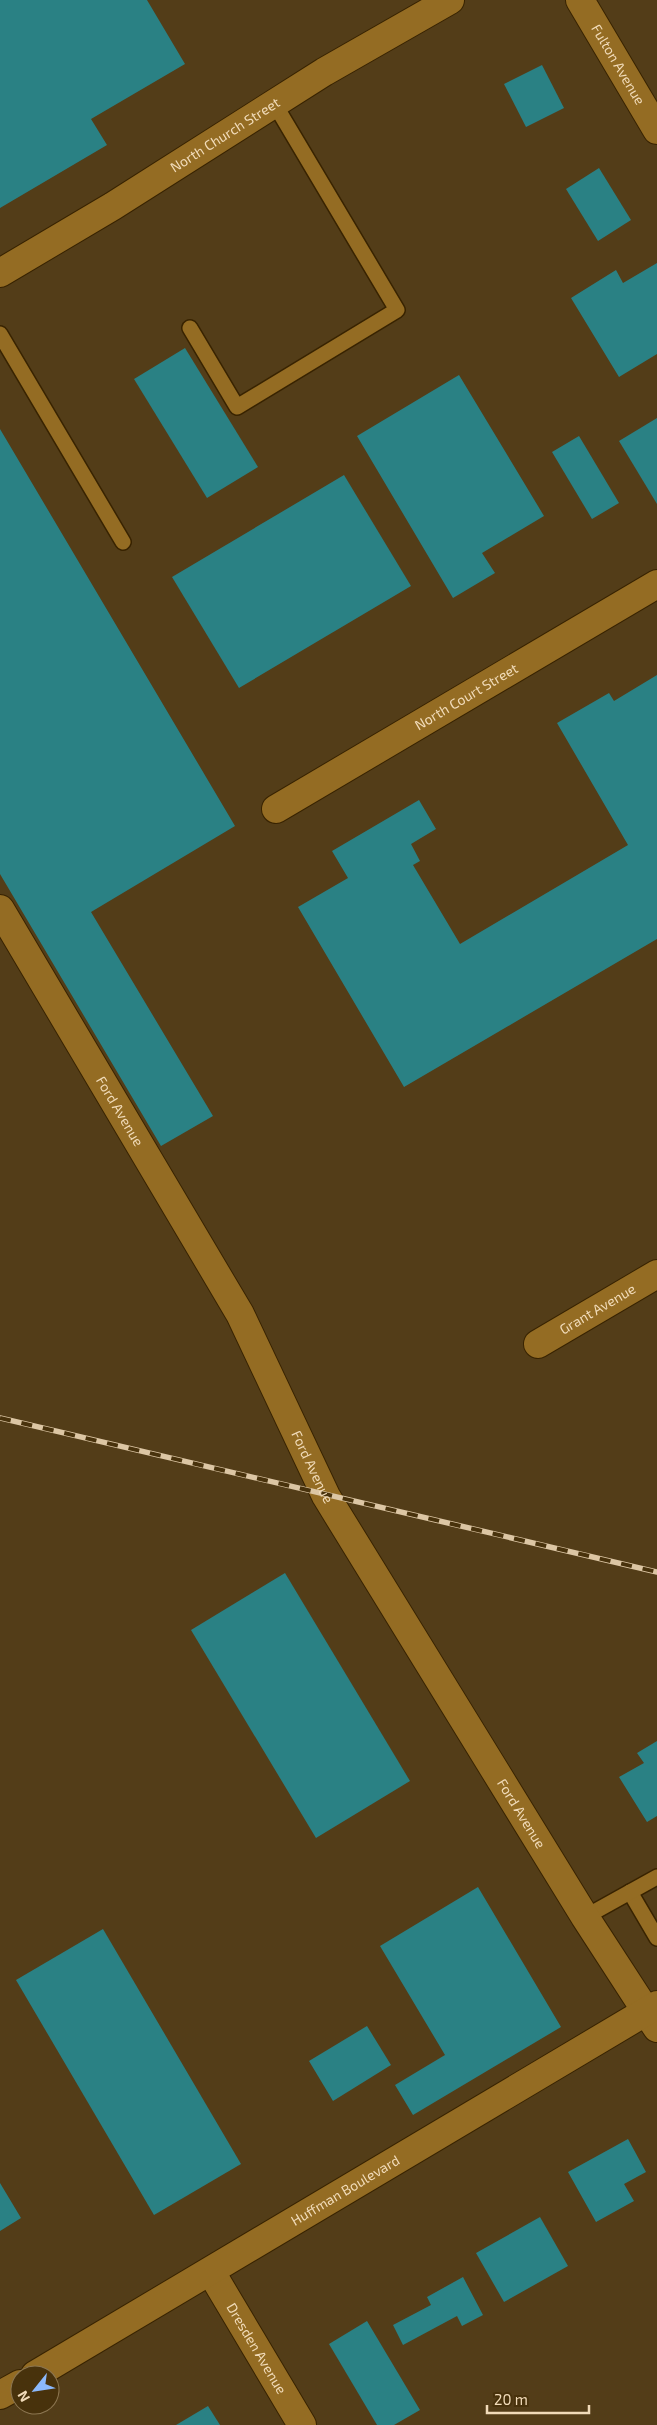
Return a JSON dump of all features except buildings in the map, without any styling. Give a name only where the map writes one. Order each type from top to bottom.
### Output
[{"type":"street","name":"North Church Street","points":[[0,273],[113,206],[324,72],[450,0]]},
{"type":"street","name":"Fulton Avenue","points":[[580,0],[657,130]]},
{"type":"street","name":"North Court Street","points":[[276,808],[657,584]]},
{"type":"street","name":"Ford Avenue","points":[[0,910],[240,1314],[326,1496],[585,1917],[653,2015]]},
{"type":"street","name":"Grant Avenue","points":[[538,1344],[657,1274]]},
{"type":"street","name":"Huffman Boulevard","points":[[52,2365],[653,2015]]},
{"type":"street","name":"Dresden Avenue","points":[[211,2272],[302,2425]]},
{"type":"lane","points":[[190,328],[237,407],[398,310],[274,103]]},
{"type":"lane","points":[[0,334],[123,542]]},
{"type":"lane","points":[[585,1917],[657,1877]]},
{"type":"lane","points":[[630,1892],[657,1938]]},
{"type":"railway","points":[[0,1418],[657,1572]]}]
